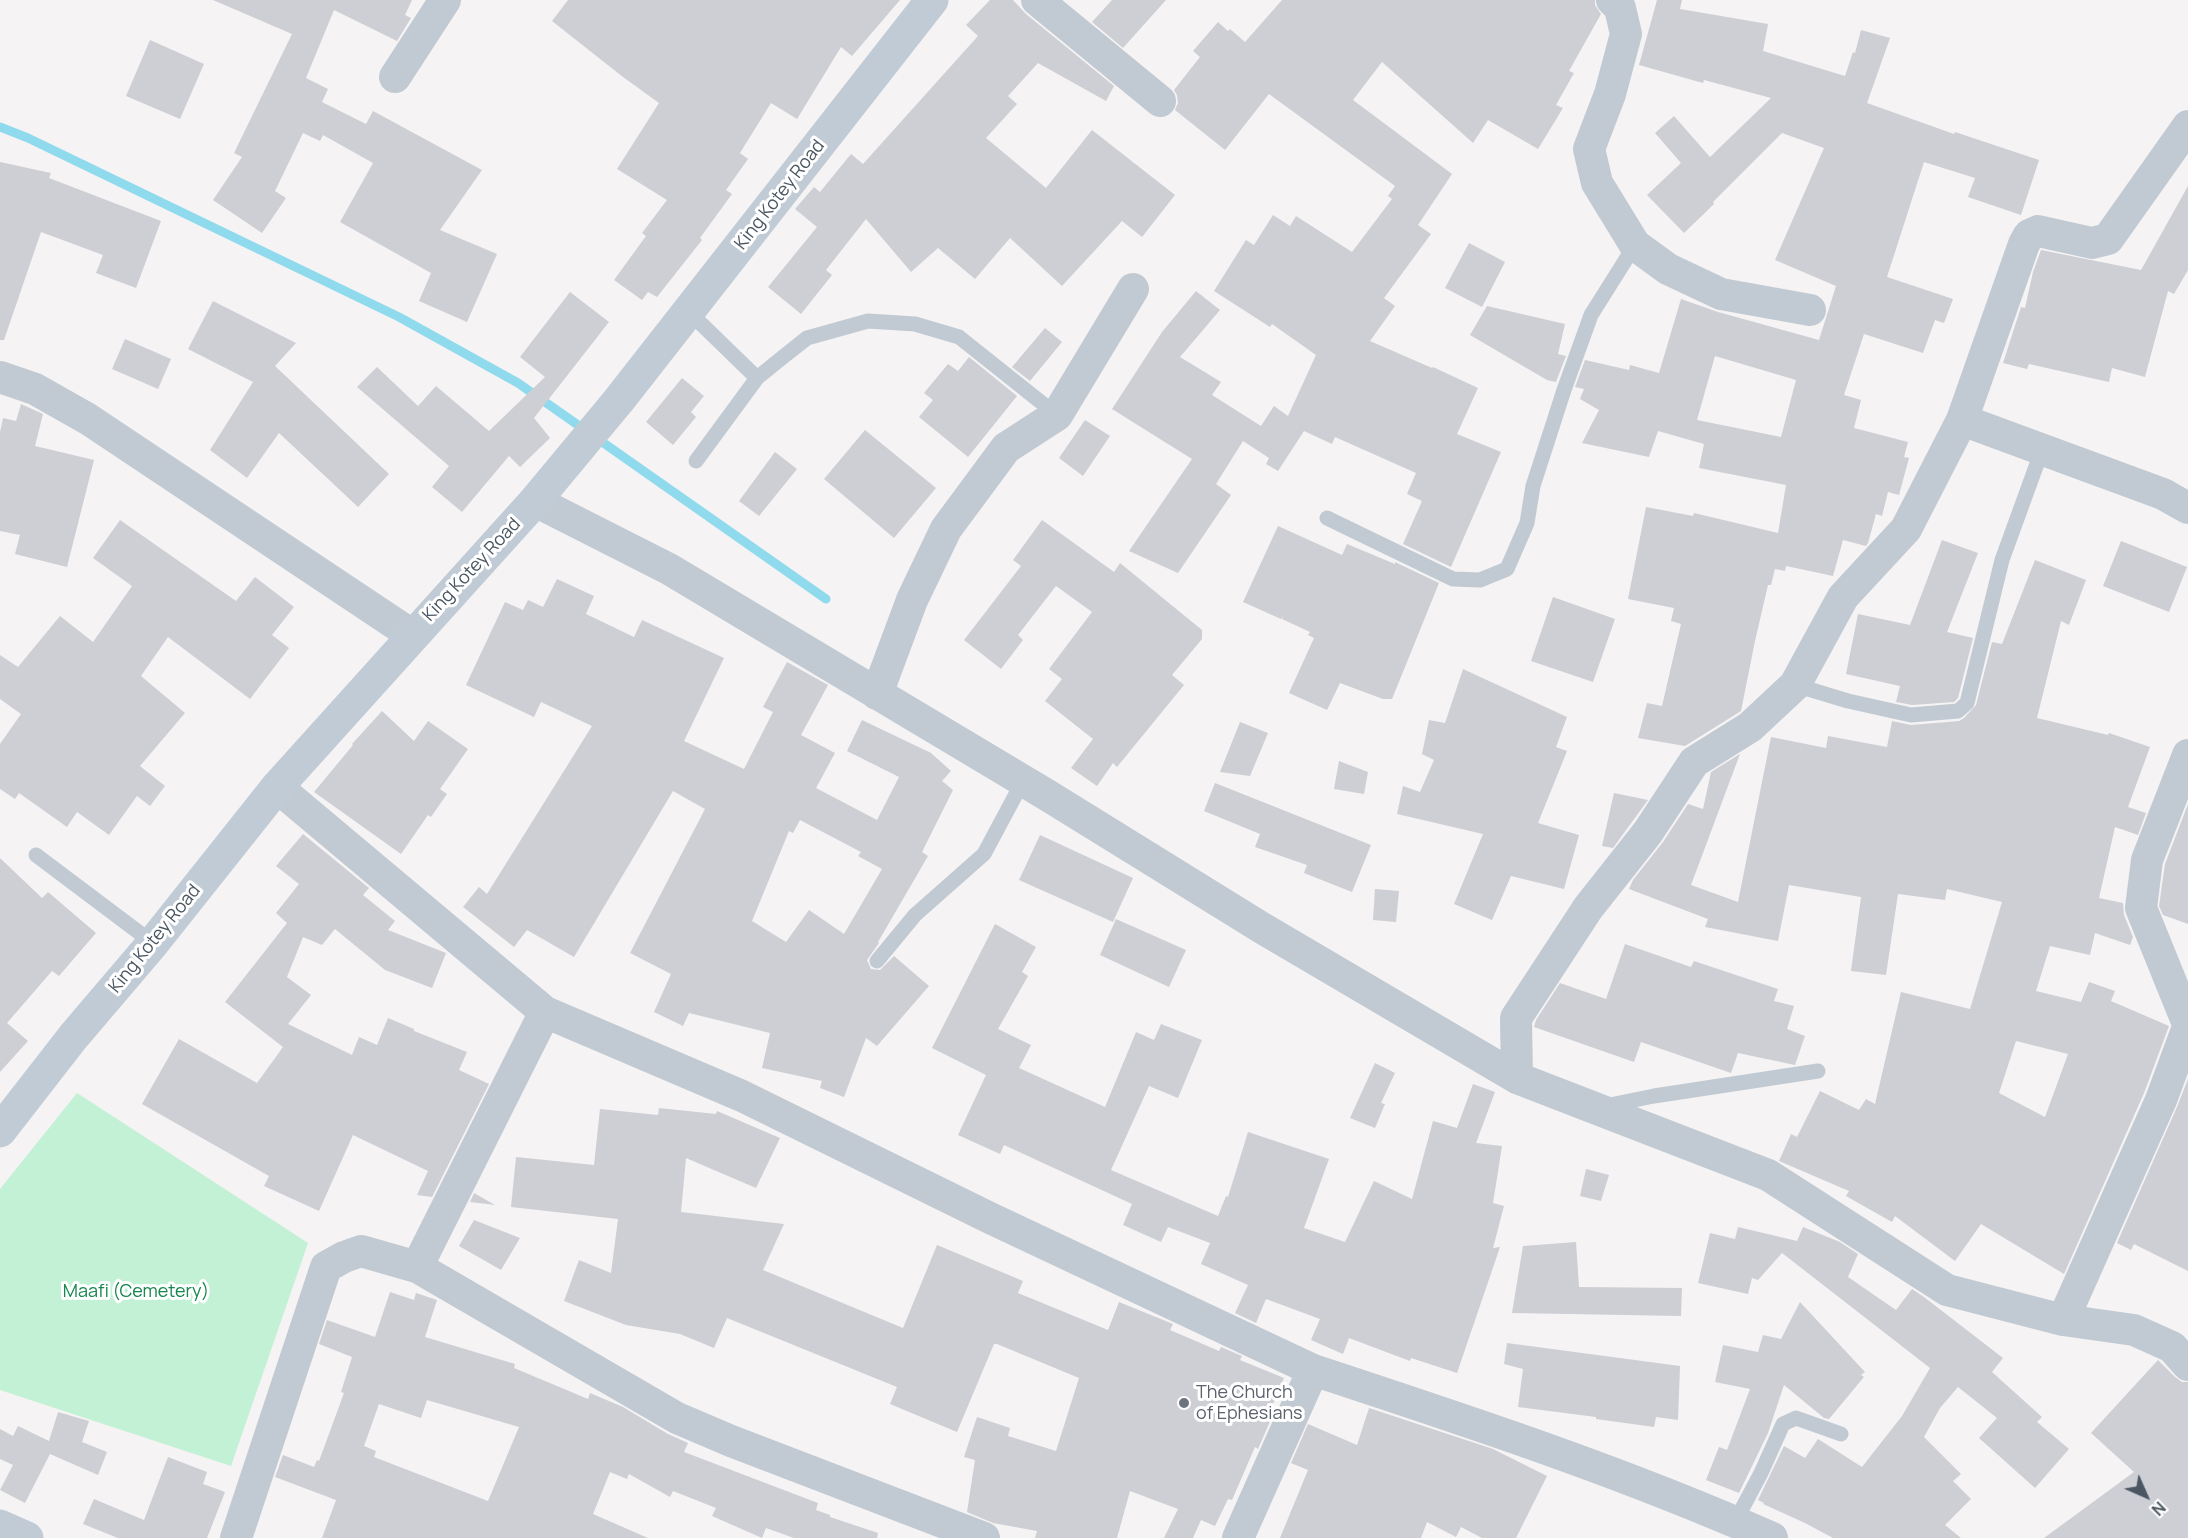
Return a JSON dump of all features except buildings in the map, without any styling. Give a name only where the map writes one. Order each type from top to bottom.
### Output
[{"type":"street","points":[[395,77],[445,0]]},
{"type":"street","name":"King Kotey Road","points":[[0,1131],[73,1037],[153,943],[277,787],[535,501],[619,400],[932,0]]},
{"type":"street","points":[[1036,0],[1160,100]]},
{"type":"street","points":[[1612,0],[1620,8],[1626,34],[1610,94],[1589,149],[1597,183],[1635,245],[1668,269],[1721,294],[1810,310]]},
{"type":"street","points":[[1517,1078],[1516,1018],[1588,908],[1648,832],[1694,762],[1750,727],[1795,685],[1843,597],[1906,529],[1962,420],[2029,235],[2038,231],[2092,243],[2108,239],[2188,126]]},
{"type":"street","points":[[877,694],[912,600],[946,529],[1006,448],[1056,415],[1133,289]]},
{"type":"street","points":[[0,377],[35,389],[88,419],[412,635]]},
{"type":"street","points":[[1962,420],[2163,494],[2188,508]]},
{"type":"street","points":[[535,501],[669,569],[1023,780],[1262,928],[1517,1078],[1768,1175],[1947,1290],[2063,1320],[2134,1330],[2172,1347],[2188,1365]]},
{"type":"street","points":[[2063,1320],[2161,1100],[2188,1026],[2178,972],[2141,908],[2148,860],[2188,754]]},
{"type":"street","points":[[277,787],[545,1012],[742,1095],[990,1218],[1313,1370],[1522,1439],[1772,1538]]},
{"type":"street","points":[[417,1267],[545,1012]]},
{"type":"street","points":[[236,1538],[326,1267],[344,1257],[362,1251],[417,1267],[677,1418],[984,1538]]},
{"type":"street","points":[[1238,1538],[1313,1370]]},
{"type":"street","points":[[0,1526],[27,1538]]},
{"type":"lane","points":[[1327,518],[1453,579],[1480,580],[1507,569],[1527,523],[1533,486],[1591,315],[1635,245]]},
{"type":"lane","points":[[689,312],[757,378]]},
{"type":"lane","points":[[696,461],[757,378],[807,338],[868,321],[915,324],[959,337],[1056,415]]},
{"type":"lane","points":[[1795,685],[1848,701],[1911,715],[1958,711],[1967,703],[2002,560],[2042,450]]},
{"type":"lane","points":[[877,961],[915,915],[984,854],[1023,780]]},
{"type":"lane","points":[[36,855],[153,943]]},
{"type":"lane","points":[[1597,1107],[1818,1071]]},
{"type":"lane","points":[[1735,1522],[1783,1424],[1796,1418],[1841,1434]]},
{"type":"green space","name":"Maafi (Cemetery)","points":[[77,1093],[308,1243],[231,1466],[0,1390],[0,1189]]},
{"type":"waterway","points":[[0,127],[28,138],[399,317],[518,383],[826,599]]},
{"type":"place","name":"The Church of Ephesians","points":[[1184,1403]]}]
